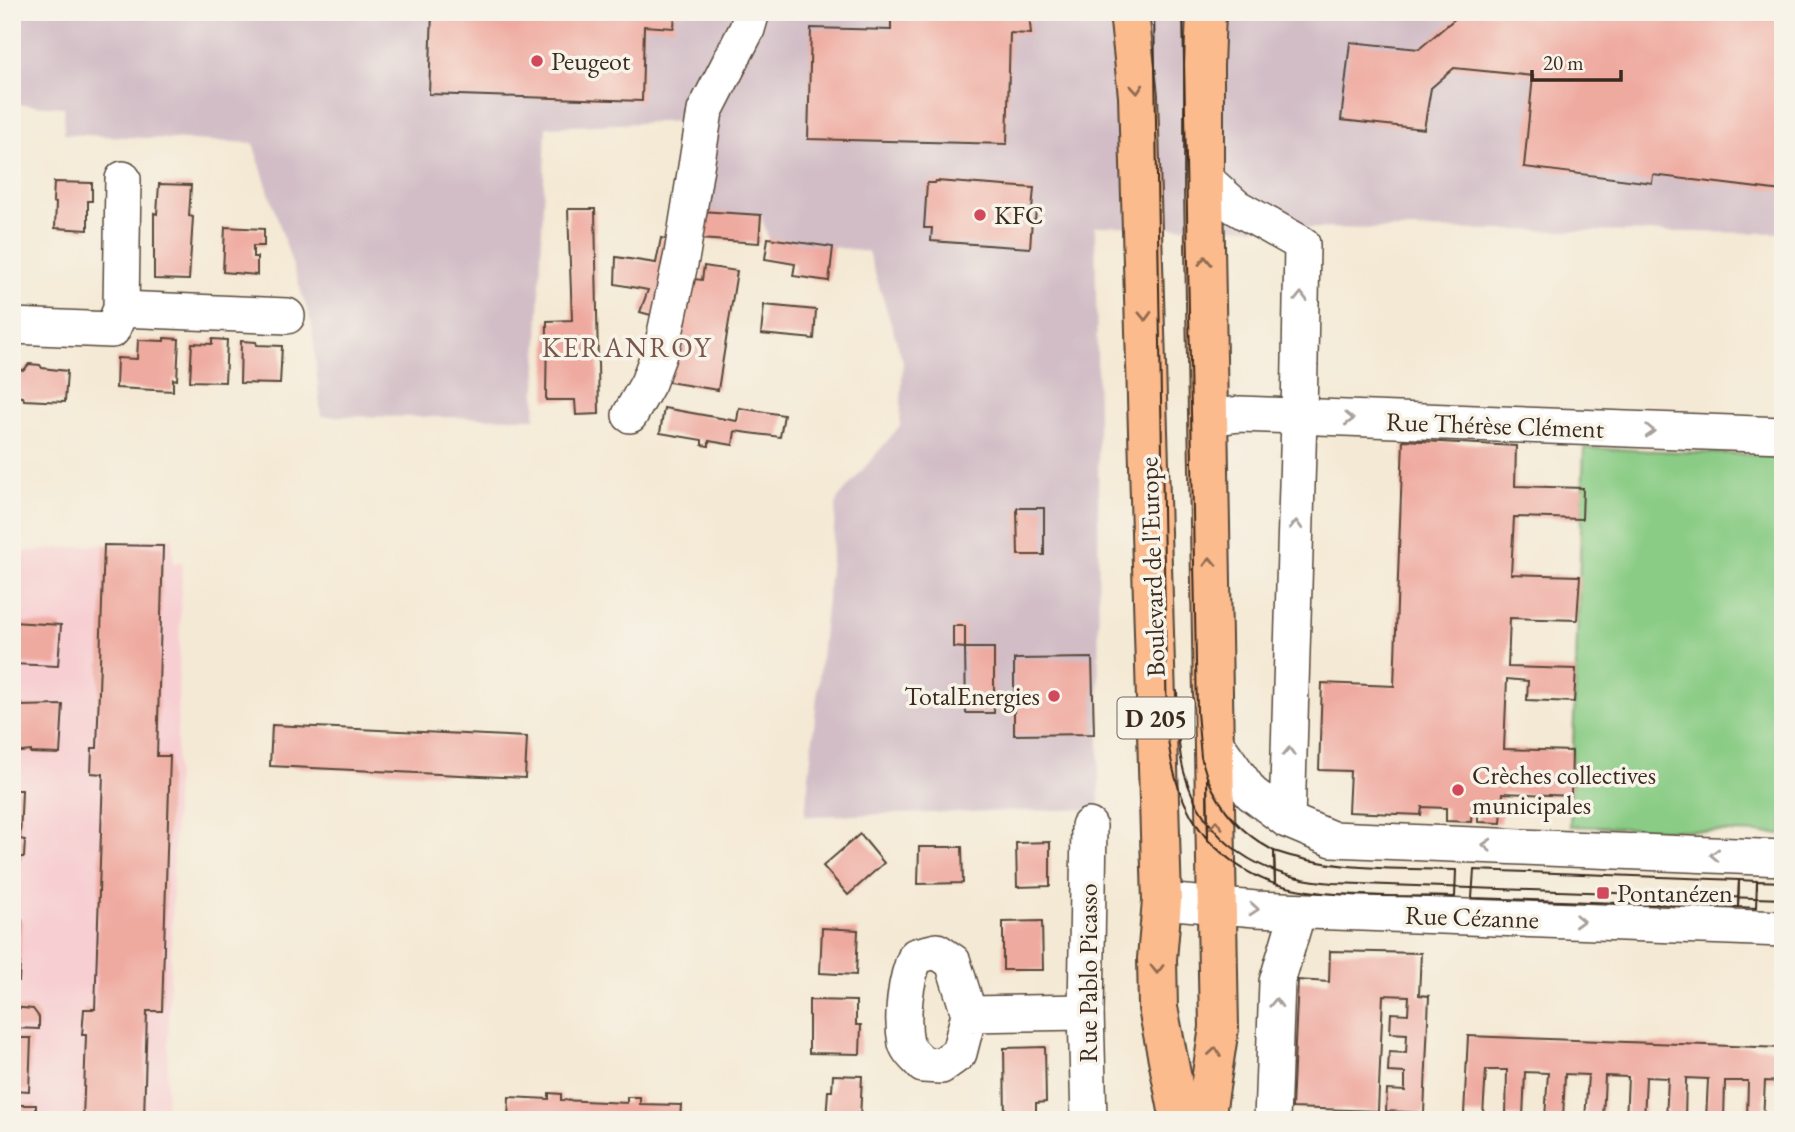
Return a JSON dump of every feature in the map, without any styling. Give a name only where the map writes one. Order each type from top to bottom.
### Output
[{"type":"main road","name":"Boulevard de l'Europe","points":[[1129,12],[1139,96],[1162,901],[1157,959],[1158,1008],[1180,1120]]},
{"type":"main road","points":[[1205,1120],[1219,1028],[1204,178],[1203,66],[1206,12]]},
{"type":"street","points":[[630,415],[648,383],[663,343],[682,254],[705,111],[747,29],[752,12]]},
{"type":"street","points":[[1204,178],[1236,207],[1302,244],[1287,820]]},
{"type":"street","points":[[114,332],[123,179]]},
{"type":"street","points":[[12,326],[114,332],[286,316]]},
{"type":"street","name":"Rue Thérèse Clément","points":[[1208,418],[1240,414],[1783,435]]},
{"type":"street","points":[[1216,742],[1251,793],[1287,820],[1332,839],[1783,858]]},
{"type":"street","name":"Rue Pablo Picasso","points":[[1089,827],[1086,1012],[1089,1120]]},
{"type":"street","name":"Rue Cézanne","points":[[1162,901],[1298,911],[1783,929]]},
{"type":"street","points":[[1272,1120],[1277,982],[1298,911]]},
{"type":"street","points":[[969,1014],[1086,1012]]},
{"type":"shaded area","points":[[12,12],[1783,12],[1783,233],[1095,226],[1099,809],[805,816],[837,500],[900,426],[903,361],[868,252],[768,238],[761,215],[700,211],[686,121],[546,127],[535,418],[321,416],[312,325],[253,143],[64,134],[64,107],[12,104]]},
{"type":"shaded area","points":[[173,537],[173,563],[182,563],[166,1120],[12,1120],[12,553]]},
{"type":"green space","points":[[1584,448],[1783,456],[1783,834],[1570,826]]},
{"type":"building","name":"Peugeot","points":[[432,12],[675,12],[674,28],[644,26],[642,101],[429,94]]},
{"type":"building","points":[[891,12],[1029,12],[1031,34],[1010,33],[1007,144],[808,139],[811,28],[891,30]]},
{"type":"building","points":[[1455,12],[1783,12],[1783,191],[1653,175],[1652,183],[1524,167],[1533,76],[1454,68],[1431,88],[1424,129],[1341,120],[1350,42],[1419,49],[1458,16]]},
{"type":"building","name":"KFC","points":[[936,181],[1034,188],[1032,210],[1036,210],[1035,220],[1032,220],[1030,248],[931,241],[932,228],[924,228],[927,183]]},
{"type":"building","points":[[54,182],[92,183],[92,201],[88,201],[88,230],[55,228]]},
{"type":"building","points":[[159,184],[191,185],[189,216],[193,217],[189,280],[154,279],[154,213],[157,214]]},
{"type":"building","points":[[568,209],[595,209],[599,414],[576,415],[575,400],[546,400],[547,321],[572,320]]},
{"type":"building","points":[[700,211],[761,215],[759,243],[699,239]]},
{"type":"building","points":[[225,227],[264,229],[264,246],[253,246],[253,257],[257,257],[257,275],[223,272]]},
{"type":"building","points":[[661,238],[679,242],[662,318],[640,312],[648,290],[615,284],[616,257],[656,263]]},
{"type":"building","points":[[768,238],[833,247],[829,281],[793,276],[795,264],[765,259]]},
{"type":"building","points":[[704,266],[737,271],[718,390],[668,382],[685,278],[702,280]]},
{"type":"building","points":[[764,305],[816,310],[814,339],[761,334]]},
{"type":"building","points":[[164,338],[179,339],[177,380],[173,379],[173,391],[116,388],[117,358],[137,359],[138,340],[164,341]]},
{"type":"building","points":[[212,339],[227,340],[225,382],[190,381],[192,343],[212,344]]},
{"type":"building","points":[[241,341],[282,346],[280,384],[240,383]]},
{"type":"building","points":[[29,364],[67,371],[65,402],[24,400],[23,397],[12,396],[12,369],[24,370]]},
{"type":"building","points":[[664,408],[737,421],[739,408],[784,415],[780,437],[735,431],[733,445],[709,441],[709,446],[702,445],[702,440],[660,433]]},
{"type":"building","points":[[1403,440],[1516,446],[1515,486],[1583,488],[1582,519],[1514,517],[1511,574],[1580,576],[1577,620],[1510,618],[1508,667],[1576,669],[1574,702],[1527,700],[1528,681],[1507,679],[1504,749],[1572,751],[1571,796],[1503,793],[1501,823],[1478,822],[1478,808],[1472,808],[1471,822],[1446,821],[1446,808],[1422,807],[1421,815],[1348,812],[1350,771],[1319,770],[1322,683],[1394,686]]},
{"type":"building","points":[[1017,508],[1044,508],[1044,555],[1018,555]]},
{"type":"building","points":[[104,545],[163,546],[157,756],[170,756],[162,1011],[147,1011],[144,1120],[83,1120],[86,1035],[82,1035],[84,1009],[95,1009],[103,774],[91,773],[92,748],[97,748]]},
{"type":"building","points":[[12,622],[61,625],[58,666],[12,664]]},
{"type":"building","points":[[953,626],[965,626],[965,648],[953,647]]},
{"type":"building","points":[[965,648],[994,648],[994,713],[966,713]]},
{"type":"building","name":"TotalEnergies","points":[[1092,658],[1094,734],[1014,735],[1014,659]]},
{"type":"building","points":[[12,703],[21,704],[20,706],[63,705],[60,754],[31,751],[12,753]]},
{"type":"building","points":[[272,725],[527,737],[525,778],[270,766]]},
{"type":"building","points":[[12,790],[22,790],[20,839],[25,840],[24,857],[20,857],[18,920],[22,920],[19,981],[12,981]]},
{"type":"building","points":[[860,834],[884,863],[848,895],[823,866]]},
{"type":"building","points":[[1050,842],[1050,886],[1017,887],[1016,843]]},
{"type":"building","points":[[919,847],[962,847],[963,883],[918,884]]},
{"type":"building","points":[[1042,921],[1043,970],[1003,970],[1003,922]]},
{"type":"building","points":[[822,928],[858,930],[856,975],[820,973]]},
{"type":"building","points":[[1330,951],[1421,953],[1419,995],[1429,996],[1424,1113],[1386,1111],[1387,1090],[1405,1091],[1405,1073],[1388,1072],[1389,1052],[1406,1053],[1407,1034],[1390,1033],[1391,1013],[1408,1014],[1409,996],[1383,995],[1378,1111],[1292,1108],[1298,980],[1329,982]]},
{"type":"building","points":[[809,1000],[856,1001],[856,1025],[861,1025],[860,1054],[809,1053]]},
{"type":"building","points":[[12,1007],[33,1009],[39,1017],[39,1029],[12,1028]]},
{"type":"building","points":[[1468,1036],[1783,1048],[1783,1082],[1765,1081],[1763,1120],[1747,1120],[1748,1081],[1725,1081],[1724,1120],[1706,1120],[1708,1079],[1686,1078],[1685,1120],[1666,1120],[1668,1078],[1646,1077],[1644,1120],[1626,1120],[1628,1077],[1605,1076],[1603,1120],[1585,1120],[1588,1075],[1565,1074],[1563,1119],[1545,1118],[1548,1073],[1525,1072],[1523,1117],[1506,1116],[1507,1070],[1486,1070],[1483,1115],[1464,1114]]},
{"type":"building","points":[[12,1038],[31,1038],[29,1091],[12,1090]]},
{"type":"building","points":[[1045,1047],[1046,1102],[1036,1103],[1036,1119],[1005,1120],[1004,1048]]},
{"type":"building","points":[[833,1075],[862,1076],[860,1120],[826,1120],[828,1091],[832,1091]]},
{"type":"building","points":[[549,1093],[561,1094],[561,1100],[627,1103],[627,1097],[640,1097],[640,1104],[681,1105],[680,1120],[508,1120],[509,1097],[549,1099]]},
{"type":"building","points":[[12,1105],[36,1105],[36,1120],[12,1120]]},
{"type":"tram line","points":[[1154,12],[1167,730],[1171,760],[1184,802],[1208,840],[1207,777],[1201,757],[1197,712],[1183,12]]},
{"type":"tram line","points":[[1177,691],[1182,762],[1193,797],[1221,837],[1239,852],[1282,874],[1333,883],[1783,899]]},
{"type":"tram line","points":[[1207,777],[1226,811],[1242,829],[1274,851],[1275,884],[1239,866],[1208,840],[1207,777]]},
{"type":"tram line","points":[[1274,851],[1341,865],[1456,870],[1455,897],[1341,895],[1275,884],[1274,851]]},
{"type":"tram line","points":[[1474,870],[1739,880],[1738,907],[1472,898],[1474,870]]},
{"type":"tram line","points":[[1739,880],[1757,881],[1756,908],[1738,907],[1739,880]]},
{"type":"tram line","points":[[1757,889],[1757,881],[1783,882]]},
{"type":"place","name":"Peugeot","points":[[537,61]]},
{"type":"place","name":"KFC","points":[[980,215]]},
{"type":"place","name":"TotalEnergies","points":[[1054,696]]},
{"type":"place","name":"Crèches collectives municipales","points":[[1458,790]]},
{"type":"place","name":"Pontanézen","points":[[1603,893]]},
{"type":"district","name":"KERANROY","points":[[627,347]]}]
